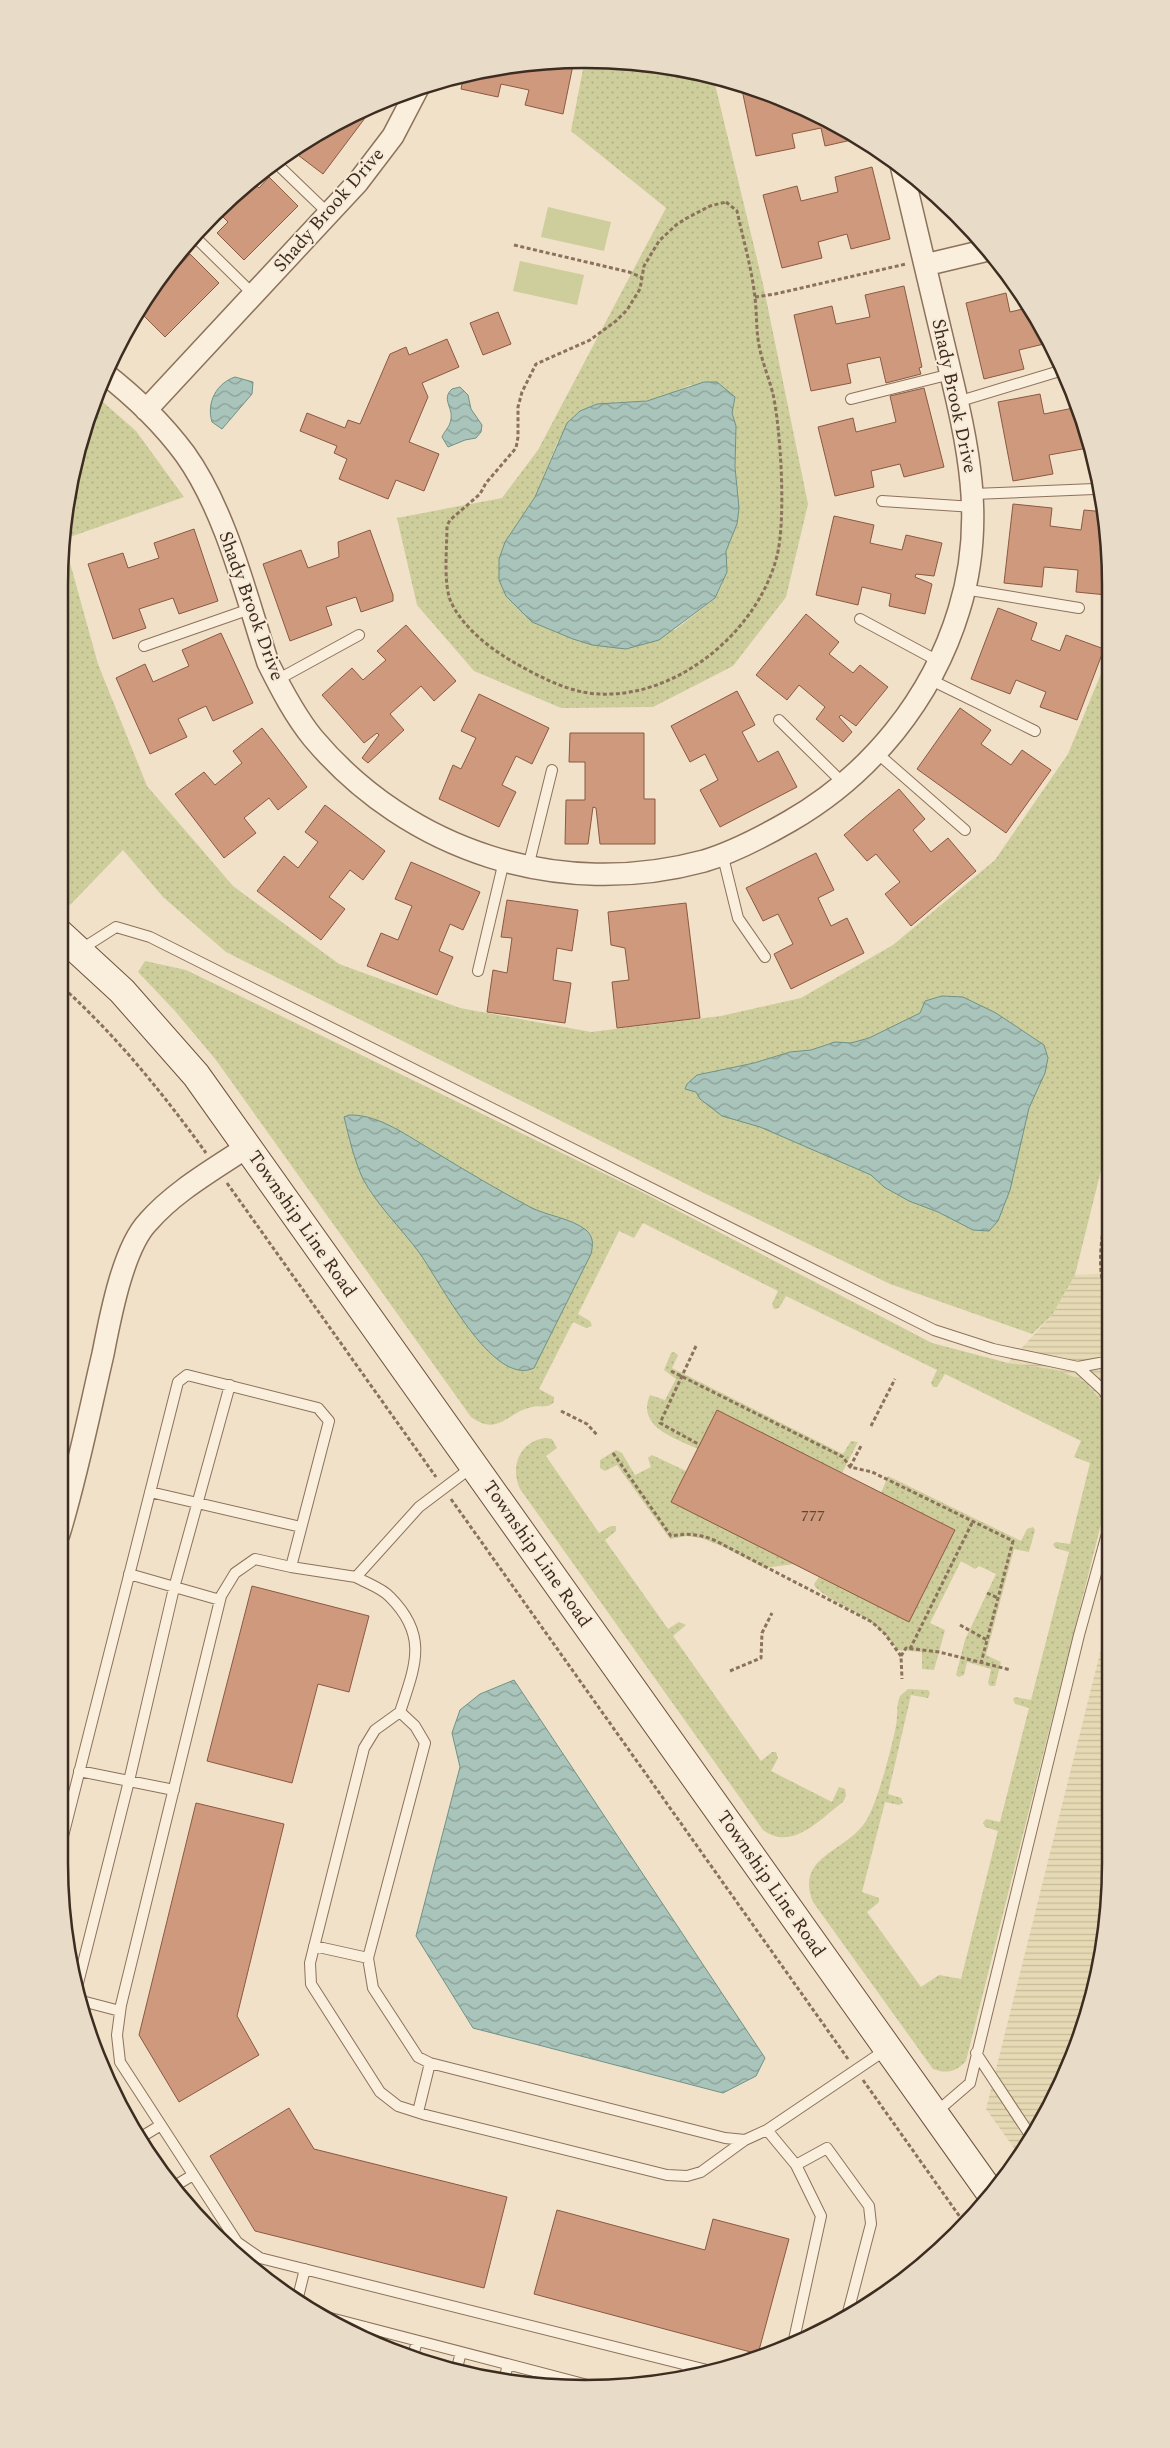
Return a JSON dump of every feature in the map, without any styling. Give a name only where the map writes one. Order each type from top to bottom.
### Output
[{"type":"street","name":"Shady Brook Drive","points":[[146,410],[358,182],[393,136],[413,97]]},
{"type":"street","name":"Shady Brook Drive","points":[[111,379],[146,410],[174,440],[199,476],[221,523],[268,663],[312,737],[356,783],[422,830],[456,845],[528,867],[590,875],[654,870],[706,860],[765,836],[822,802],[877,753],[906,718],[934,671],[960,609],[971,551],[974,500],[968,449],[951,374],[918,264],[904,177]]},
{"type":"street","points":[[918,264],[980,252]]},
{"type":"street","name":"Township Line Road","points":[[68,940],[122,992],[175,1049],[247,1147],[987,2188]]},
{"type":"street","points":[[68,1502],[112,1310],[126,1264],[139,1234],[148,1222],[173,1198],[247,1147]]},
{"type":"lane","points":[[280,167],[329,214]]},
{"type":"lane","points":[[199,241],[254,295]]},
{"type":"lane","points":[[957,402],[1056,372]]},
{"type":"lane","points":[[851,399],[951,374]]},
{"type":"lane","points":[[882,501],[974,500],[1094,489]]},
{"type":"lane","points":[[964,589],[1079,608]]},
{"type":"lane","points":[[144,646],[250,608]]},
{"type":"lane","points":[[860,619],[934,671],[1035,731]]},
{"type":"lane","points":[[277,680],[359,635]]},
{"type":"lane","points":[[778,720],[844,784]]},
{"type":"lane","points":[[877,753],[964,830]]},
{"type":"lane","points":[[528,867],[552,770]]},
{"type":"lane","points":[[722,853],[738,918],[764,957]]},
{"type":"lane","points":[[478,971],[504,861]]},
{"type":"lane","points":[[80,950],[116,927],[150,937],[934,1330],[993,1348],[1078,1367],[1102,1363]]},
{"type":"lane","points":[[1078,1367],[1102,1388]]},
{"type":"lane","points":[[68,1816],[178,1382],[187,1375],[318,1408],[329,1421],[291,1567]]},
{"type":"lane","points":[[80,1976],[129,1781],[174,1588],[230,1386]]},
{"type":"lane","points":[[356,1577],[419,1507],[474,1466]]},
{"type":"lane","points":[[150,1492],[302,1527]]},
{"type":"lane","points":[[934,2114],[970,2082],[1079,1635],[1102,1552]]},
{"type":"lane","points":[[698,2368],[260,2258],[237,2242],[120,2062],[117,2035],[120,2011],[220,1600],[235,1573],[256,1559],[291,1567],[356,1577],[389,1596],[414,1630],[416,1661],[400,1712],[375,1730],[364,1748],[310,1963],[311,1984],[330,2016],[380,2092],[398,2106],[667,2175],[687,2176],[701,2172],[745,2140],[767,2130],[888,2049]]},
{"type":"lane","points":[[129,1574],[220,1600]]},
{"type":"lane","points":[[400,1712],[414,1726],[425,1742],[368,1958],[373,1988],[418,2057],[430,2063],[725,2138],[745,2140]]},
{"type":"lane","points":[[79,1771],[174,1790]]},
{"type":"lane","points":[[314,1946],[368,1958]]},
{"type":"lane","points":[[87,2002],[120,2011]]},
{"type":"lane","points":[[976,2054],[1027,2131]]},
{"type":"lane","points":[[418,2112],[430,2063]]},
{"type":"lane","points":[[145,2134],[161,2125]]},
{"type":"lane","points":[[767,2130],[796,2165],[821,2216],[795,2336]]},
{"type":"lane","points":[[796,2165],[827,2148],[869,2206],[871,2224],[849,2308]]},
{"type":"lane","points":[[179,2184],[193,2175]]},
{"type":"lane","points":[[299,2294],[305,2269]]},
{"type":"lane","points":[[369,2333],[417,2341],[461,2352],[508,2364],[549,2379]]},
{"type":"lane","points":[[414,2351],[417,2341]]},
{"type":"lane","points":[[458,2365],[461,2352]]},
{"type":"lane","points":[[506,2374],[508,2364]]},
{"type":"lane","points":[[687,2371],[688,2366]]},
{"type":"path","points":[[726,202],[737,211],[755,297],[758,342],[775,408],[780,478],[779,548],[763,593],[738,630],[713,652],[673,679],[632,693],[597,694],[582,692],[554,682],[503,656],[468,626],[450,600],[447,580],[446,526],[450,520],[480,494],[486,483],[516,448],[518,407],[526,381],[536,364],[590,340],[605,330],[630,306],[640,289],[642,277],[652,250],[676,225],[710,206],[726,202]]},
{"type":"path","points":[[514,245],[629,272],[642,277]]},
{"type":"path","points":[[755,297],[918,264]]},
{"type":"path","points":[[68,993],[118,1042],[162,1092],[961,2218]]},
{"type":"path","points":[[1102,1236],[1099,1253],[1102,1279]]},
{"type":"path","points":[[696,1346],[660,1423],[700,1444]]},
{"type":"path","points":[[671,1371],[844,1457],[850,1467],[872,1472],[1013,1541],[981,1663]]},
{"type":"path","points":[[871,1426],[895,1379]]},
{"type":"path","points":[[561,1411],[587,1424],[598,1436]]},
{"type":"path","points":[[850,1467],[862,1444]]},
{"type":"path","points":[[612,1453],[671,1536],[686,1533],[699,1534],[714,1540],[821,1597],[856,1613],[885,1634],[901,1656],[902,1679]]},
{"type":"path","points":[[910,1649],[973,1521]]},
{"type":"path","points":[[987,1593],[998,1598]]},
{"type":"path","points":[[730,1671],[761,1658],[762,1633],[772,1613]]},
{"type":"path","points":[[960,1625],[988,1640]]},
{"type":"path","points":[[901,1656],[906,1648],[939,1652],[1011,1670]]},
{"type":"shaded area","points":[[1102,1273],[1102,1402],[1085,1382],[1008,1363],[1052,1315],[1075,1275]]},
{"type":"shaded area","points":[[1102,1645],[1101,1897],[1093,1964],[1085,1997],[1063,2061],[1049,2092],[1015,2150],[986,2109]]},
{"type":"green space","points":[[583,68],[653,72],[715,84],[763,284],[808,504],[786,597],[733,666],[653,707],[561,708],[474,671],[417,605],[397,518],[502,498],[538,450],[666,208],[571,131]],"holes":[[[690,385],[735,397],[732,413],[736,426],[737,524],[726,551],[722,585],[714,599],[675,630],[573,639],[532,622],[505,542],[535,497],[558,441],[616,402],[634,403],[663,397]]]},
{"type":"green space","points":[[548,207],[611,222],[604,251],[541,237]]},
{"type":"green space","points":[[520,261],[584,275],[577,305],[513,291]]},
{"type":"green space","points":[[102,401],[136,431],[184,497],[70,537],[77,484],[85,451]]},
{"type":"green space","points":[[69,558],[98,664],[147,786],[233,886],[339,964],[460,1008],[591,1032],[721,1016],[801,998],[893,945],[995,860],[1068,754],[1102,671],[1102,1166],[1075,1275],[1052,1315],[1032,1334],[890,1284],[696,1189],[226,952],[163,897],[123,850],[70,905],[68,904]]},
{"type":"green space","points":[[145,961],[186,970],[640,1191],[932,1343],[1008,1363],[1057,1370],[1085,1382],[1102,1402],[1102,1520],[966,2061],[959,2068],[947,2072],[933,2069],[813,1902],[809,1887],[811,1874],[816,1864],[857,1831],[870,1813],[891,1747],[900,1696],[908,1689],[928,1690],[930,1693],[928,1698],[911,1695],[888,1794],[901,1798],[903,1803],[899,1805],[885,1802],[862,1892],[879,1898],[879,1902],[867,1912],[921,1987],[939,1975],[961,1979],[998,1831],[985,1827],[983,1823],[986,1819],[1000,1822],[1029,1708],[1015,1704],[1013,1699],[1015,1697],[1031,1700],[1069,1552],[1055,1548],[1053,1544],[1056,1542],[1070,1544],[1090,1463],[1074,1457],[1081,1441],[945,1374],[937,1387],[933,1387],[931,1383],[937,1370],[786,1296],[779,1308],[774,1309],[772,1304],[778,1291],[643,1223],[634,1238],[619,1231],[578,1314],[590,1321],[592,1326],[586,1328],[573,1322],[539,1389],[554,1397],[554,1402],[547,1406],[535,1406],[523,1410],[496,1424],[481,1423],[471,1417],[216,1060],[175,1011],[138,972]]},
{"type":"green space","points":[[674,1352],[678,1355],[672,1368],[843,1454],[851,1441],[858,1442],[842,1473],[717,1410],[698,1449],[660,1430],[648,1415],[647,1406],[650,1395],[665,1400],[676,1379],[664,1370],[671,1353]]},
{"type":"green space","points":[[552,1439],[557,1448],[546,1456],[599,1533],[611,1526],[616,1526],[616,1531],[605,1540],[668,1629],[679,1622],[686,1625],[673,1636],[761,1761],[772,1752],[776,1752],[778,1758],[771,1771],[832,1802],[839,1787],[845,1789],[846,1796],[843,1802],[805,1831],[784,1837],[774,1836],[763,1830],[520,1489],[516,1472],[519,1457],[529,1445],[536,1440]]},
{"type":"green space","points":[[616,1450],[622,1453],[635,1475],[651,1467],[648,1458],[652,1455],[686,1471],[671,1502],[794,1564],[764,1568],[724,1547],[701,1538],[686,1536],[670,1539],[617,1465],[605,1471],[600,1468],[600,1460]]},
{"type":"green space","points":[[888,1476],[1021,1541],[1027,1529],[1033,1527],[1035,1530],[1029,1552],[1014,1549],[986,1655],[1001,1662],[995,1686],[990,1686],[988,1683],[991,1669],[967,1662],[964,1675],[959,1677],[956,1675],[965,1640],[996,1574],[979,1566],[975,1569],[961,1561],[930,1623],[945,1630],[934,1670],[922,1669],[922,1652],[898,1650],[871,1622],[828,1597],[815,1587],[814,1584],[819,1577],[909,1622],[955,1530],[881,1493]]},
{"type":"water","points":[[235,377],[253,382],[252,394],[222,429],[212,422],[212,401],[218,389]]},
{"type":"water","points":[[704,382],[717,382],[735,397],[732,413],[736,426],[735,467],[739,508],[737,524],[726,551],[727,572],[715,598],[659,640],[626,649],[592,645],[532,622],[506,596],[499,580],[499,559],[505,542],[535,497],[567,423],[580,411],[597,404],[647,401]]},
{"type":"water","points":[[460,387],[468,395],[471,409],[482,425],[481,432],[476,438],[448,447],[442,437],[451,419],[447,396],[452,389]]},
{"type":"water","points":[[942,996],[963,997],[996,1013],[1044,1045],[1048,1058],[1045,1073],[1029,1108],[1010,1190],[998,1221],[989,1231],[973,1230],[938,1212],[909,1201],[884,1187],[871,1175],[760,1127],[722,1116],[700,1099],[696,1092],[685,1089],[687,1084],[697,1075],[754,1063],[790,1052],[811,1050],[835,1042],[851,1043],[869,1038],[920,1013],[925,1001]]},
{"type":"water","points":[[349,1115],[383,1122],[518,1201],[580,1226],[589,1233],[592,1241],[591,1254],[534,1368],[518,1370],[501,1362],[484,1347],[468,1328],[418,1251],[382,1207],[363,1179],[354,1156],[344,1117]]},
{"type":"water","points":[[514,1680],[765,2058],[756,2076],[723,2093],[473,2028],[416,1936],[460,1767],[452,1733],[460,1710],[480,1694]]},
{"type":"building","points":[[572,68],[563,114],[525,105],[529,90],[501,84],[498,97],[461,89],[462,82],[484,77],[517,72]]},
{"type":"building","points":[[743,92],[783,107],[850,140],[825,146],[821,128],[792,134],[795,148],[756,156]]},
{"type":"building","points":[[366,116],[323,174],[298,155],[326,137]]},
{"type":"building","points":[[872,167],[890,239],[851,249],[847,234],[818,242],[822,258],[782,268],[763,195],[797,186],[801,201],[838,192],[835,177]]},
{"type":"building","points":[[269,177],[298,206],[244,260],[217,233],[228,222],[222,216],[256,185],[259,188]]},
{"type":"building","points":[[190,254],[219,283],[165,337],[144,316],[174,270]]},
{"type":"building","points":[[904,286],[922,367],[919,368],[921,374],[886,383],[880,357],[847,364],[851,383],[811,391],[794,315],[832,306],[836,324],[870,317],[865,295]]},
{"type":"building","points":[[1006,293],[1010,312],[1022,309],[1043,344],[1019,350],[1024,369],[984,379],[966,303]]},
{"type":"building","points":[[498,312],[511,344],[483,355],[470,323]]},
{"type":"building","points":[[447,339],[459,367],[422,383],[428,397],[409,442],[439,454],[424,491],[396,480],[388,499],[339,479],[347,459],[334,453],[337,446],[300,431],[307,413],[345,428],[348,420],[360,424],[390,354],[406,347],[409,355]]},
{"type":"building","points":[[924,388],[944,467],[904,477],[900,464],[871,471],[874,487],[835,496],[818,427],[853,418],[856,432],[896,422],[890,396]]},
{"type":"building","points":[[1040,394],[1044,414],[1071,408],[1084,449],[1049,455],[1053,474],[1013,481],[998,402]]},
{"type":"building","points":[[1013,504],[1052,508],[1050,526],[1081,530],[1084,510],[1097,511],[1101,551],[1102,595],[1076,592],[1078,570],[1044,567],[1042,587],[1004,583]]},
{"type":"building","points":[[834,516],[874,525],[870,543],[902,550],[906,535],[942,543],[934,576],[916,574],[915,577],[932,584],[925,614],[889,606],[891,594],[862,587],[858,605],[816,595]]},
{"type":"building","points":[[194,529],[218,601],[179,614],[173,598],[139,609],[146,628],[113,639],[88,564],[123,553],[128,568],[159,558],[154,543]]},
{"type":"building","points":[[370,530],[393,595],[393,601],[361,612],[356,597],[326,607],[332,625],[290,641],[263,564],[301,550],[308,568],[339,557],[338,542]]},
{"type":"building","points":[[998,608],[1037,623],[1031,640],[1060,651],[1066,635],[1102,648],[1102,654],[1077,720],[1040,707],[1046,692],[1016,680],[1010,694],[971,679]]},
{"type":"building","points":[[806,614],[839,642],[829,654],[853,673],[860,665],[888,687],[856,726],[841,715],[839,717],[852,732],[843,742],[816,719],[825,707],[799,685],[787,700],[756,675]]},
{"type":"building","points":[[406,625],[456,681],[434,701],[421,686],[390,714],[404,730],[368,763],[362,758],[379,735],[377,733],[364,743],[322,695],[352,668],[363,680],[386,660],[377,651]]},
{"type":"building","points":[[221,633],[253,703],[213,721],[206,706],[178,719],[187,737],[150,754],[116,678],[145,664],[153,682],[189,666],[182,650]]},
{"type":"building","points":[[737,691],[755,725],[742,732],[758,762],[778,751],[797,787],[720,827],[700,790],[718,780],[705,754],[690,762],[671,726]]},
{"type":"building","points":[[479,694],[549,728],[532,764],[516,756],[502,785],[516,792],[499,827],[439,799],[453,765],[461,769],[476,738],[461,731]]},
{"type":"building","points":[[960,708],[991,730],[981,744],[1011,765],[1022,750],[1051,770],[1006,833],[917,769]]},
{"type":"building","points":[[262,728],[307,787],[278,810],[269,798],[244,818],[256,833],[224,858],[175,794],[204,772],[215,785],[242,763],[233,751]]},
{"type":"building","points":[[570,733],[644,733],[644,799],[655,799],[655,844],[600,844],[596,808],[593,807],[588,844],[565,844],[566,800],[585,800],[585,762],[569,762]]},
{"type":"building","points":[[899,789],[925,819],[913,830],[931,852],[948,838],[976,871],[911,926],[885,894],[900,882],[876,854],[867,861],[844,835]]},
{"type":"building","points":[[325,805],[385,851],[363,880],[350,870],[329,897],[345,909],[321,940],[257,891],[284,856],[298,868],[318,842],[305,832]]},
{"type":"building","points":[[816,853],[834,890],[818,898],[831,926],[847,918],[864,953],[791,989],[774,954],[793,944],[778,914],[763,921],[746,888]]},
{"type":"building","points":[[411,862],[480,892],[463,930],[450,924],[439,951],[453,957],[437,995],[367,966],[381,933],[398,940],[412,906],[395,899]]},
{"type":"building","points":[[507,900],[578,910],[572,951],[557,948],[553,980],[571,983],[565,1023],[487,1012],[493,970],[507,973],[512,938],[501,937]]},
{"type":"building","points":[[686,903],[700,1018],[617,1028],[612,982],[629,980],[625,948],[611,945],[608,912]]},
{"type":"building","points":[[717,1410],[955,1530],[909,1622],[671,1502]]},
{"type":"building","points":[[252,1586],[369,1616],[349,1692],[318,1684],[292,1783],[207,1761]]},
{"type":"building","points":[[196,1803],[284,1824],[237,2016],[259,2055],[179,2102],[139,2035]]},
{"type":"building","points":[[289,2108],[314,2149],[507,2197],[484,2288],[255,2231],[210,2156]]},
{"type":"building","points":[[557,2210],[705,2250],[713,2219],[789,2239],[759,2350],[752,2352],[534,2294]]}]
